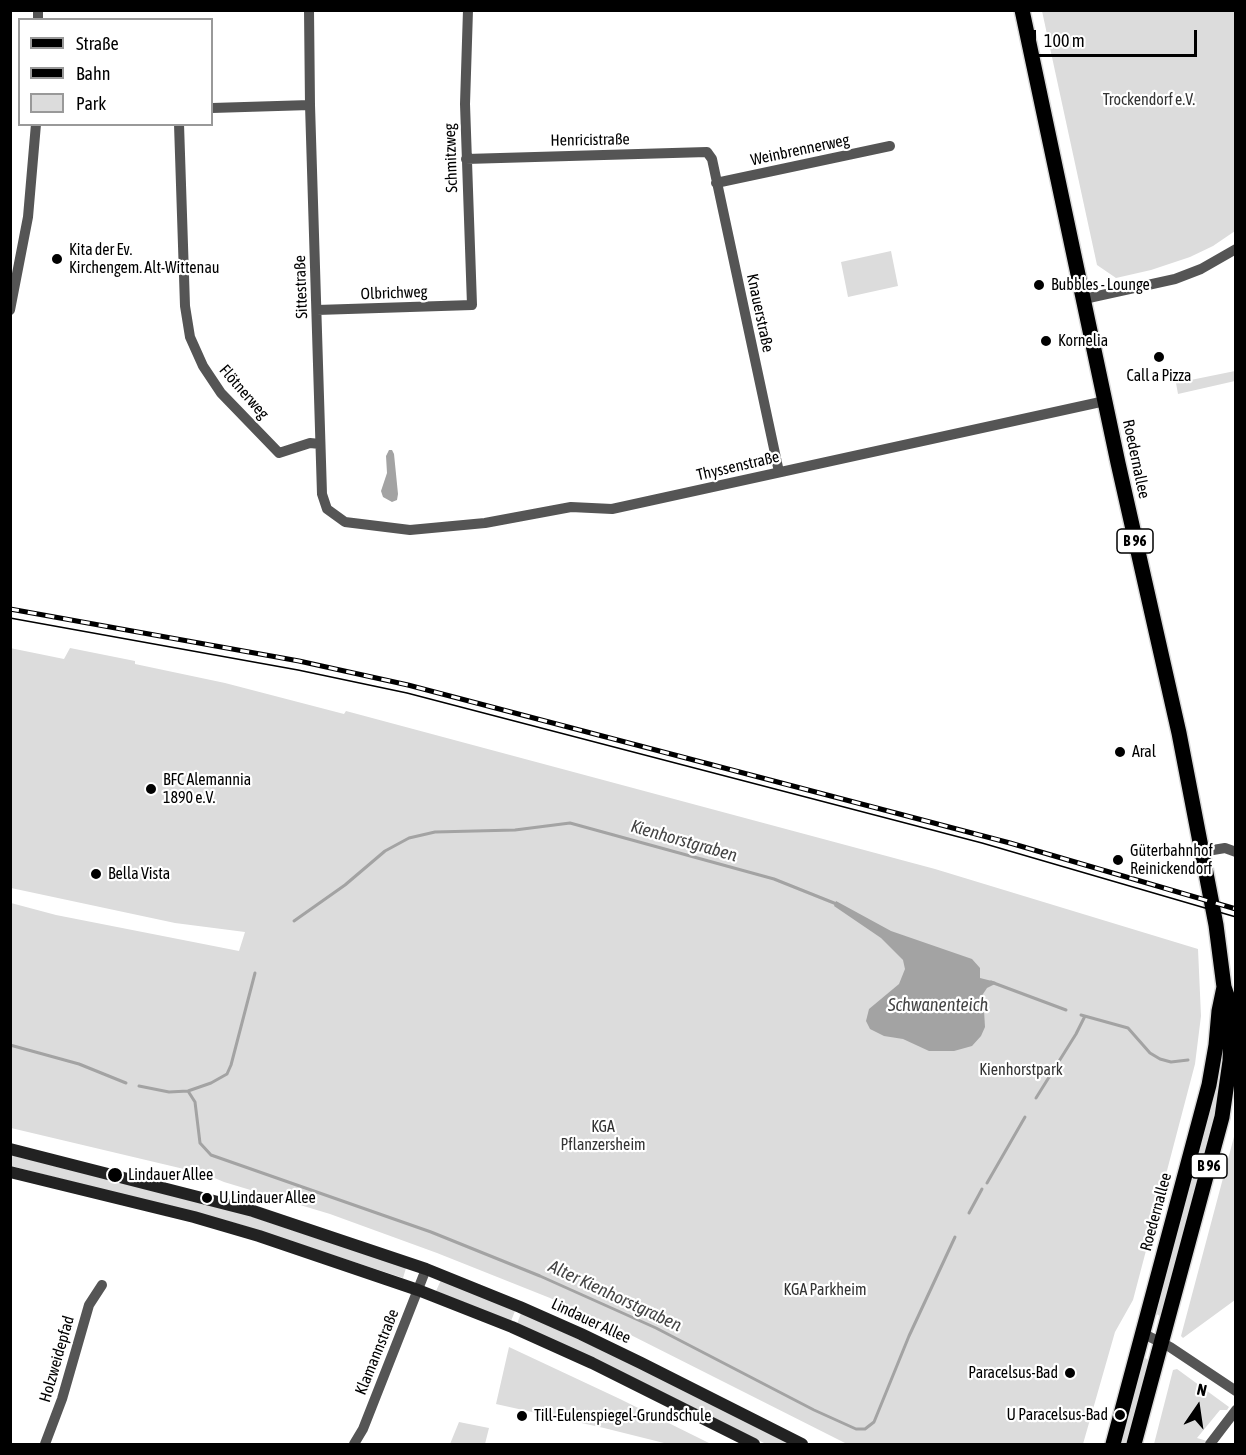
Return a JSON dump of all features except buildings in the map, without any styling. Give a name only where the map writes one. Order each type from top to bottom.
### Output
[{"type":"main road","name":"Roedernallee","points":[[1022,10],[1105,401],[1179,733],[1216,925],[1224,987],[1232,1010],[1233,1054],[1222,1117],[1134,1444]]},
{"type":"main road","name":"Roedernallee","points":[[1113,1444],[1209,1085],[1224,987]]},
{"type":"main road","name":"Lindauer Allee","points":[[10,1149],[253,1211],[426,1269],[591,1339],[802,1444]]},
{"type":"main road","points":[[10,1172],[259,1236],[418,1290],[592,1363],[754,1444]]},
{"type":"street","name":"Sittestraße","points":[[309,10],[322,494],[327,509],[345,522],[375,526]]},
{"type":"street","name":"Schmitzweg","points":[[468,10],[465,104],[472,305]]},
{"type":"street","points":[[213,108],[310,105]]},
{"type":"street","points":[[10,310],[28,218],[36,126]]},
{"type":"street","name":"Flötnerweg","points":[[178,126],[185,306],[190,337],[203,366],[221,393],[279,453],[310,444],[320,444]]},
{"type":"street","name":"Weinbrennerweg","points":[[716,183],[890,146]]},
{"type":"street","name":"Henricistraße","points":[[466,159],[709,156]]},
{"type":"street","name":"Knauerstraße","points":[[709,156],[779,472]]},
{"type":"street","points":[[1084,299],[1175,279],[1201,269],[1236,249]]},
{"type":"street","name":"Olbrichweg","points":[[317,310],[472,305]]},
{"type":"street","name":"Thyssenstraße","points":[[375,526],[410,530],[485,523],[571,507],[612,509],[1105,401]]},
{"type":"street","points":[[1201,852],[1225,848],[1236,852]]},
{"type":"street","name":"Klamannstraße","points":[[354,1444],[363,1429],[426,1269]]},
{"type":"street","name":"Holzweidepfad","points":[[45,1444],[62,1400],[89,1305],[94,1294],[102,1285]]},
{"type":"street","points":[[1142,1333],[1162,1342],[1236,1391]]},
{"type":"street","points":[[1210,1444],[1236,1410]]},
{"type":"green space","name":"Trockendorf e.V.","points":[[1042,11],[1235,11],[1235,231],[1213,246],[1190,257],[1151,270],[1116,278],[1097,265]]},
{"type":"green space","points":[[891,251],[898,286],[848,297],[841,262]]},
{"type":"green space","points":[[1235,371],[1235,381],[1178,394],[1176,383]]},
{"type":"green space","points":[[10,648],[64,659],[70,648],[135,661],[135,664],[225,683],[344,714],[346,711],[935,869],[1198,949],[1201,1016],[1195,1064],[1133,1300],[1115,1332],[1083,1444],[847,1444],[607,1323],[437,1253],[330,1214],[224,1182],[205,1174],[11,1128],[11,903],[56,915],[239,951],[245,932],[175,923],[11,888]]},
{"type":"green space","points":[[1225,1045],[1219,1101],[1205,1155],[1197,1153],[1222,1046]]},
{"type":"green space","points":[[1235,1133],[1235,1300],[1183,1338],[1181,1336]]},
{"type":"green space","points":[[11,1155],[232,1210],[406,1268],[403,1278],[239,1224],[11,1166]]},
{"type":"green space","points":[[1196,1159],[1203,1161],[1161,1317],[1154,1312]]},
{"type":"green space","points":[[441,1280],[515,1311],[511,1321],[436,1291]]},
{"type":"green space","points":[[521,1313],[632,1364],[791,1444],[766,1444],[626,1374],[517,1324]]},
{"type":"green space","points":[[509,1347],[711,1444],[668,1444],[496,1404]]},
{"type":"green space","points":[[1142,1356],[1150,1361],[1127,1444],[1118,1444]]},
{"type":"green space","points":[[1177,1369],[1229,1407],[1227,1410],[1220,1410],[1197,1438],[1207,1441],[1204,1444],[1154,1444],[1173,1370]]},
{"type":"green space","points":[[459,1422],[489,1428],[485,1444],[450,1444]]},
{"type":"water","points":[[389,450],[392,450],[394,454],[398,494],[397,500],[392,502],[383,497],[381,491],[387,473],[386,456]]},
{"type":"water","name":"Schwanenteich","points":[[836,901],[891,931],[972,959],[980,968],[980,978],[996,982],[983,994],[985,1027],[972,1046],[954,1051],[929,1051],[903,1039],[884,1036],[870,1029],[866,1021],[869,1009],[899,984],[905,969],[903,960],[881,938],[834,906]]},
{"type":"waterway","name":"Kienhorstgraben","points":[[294,921],[345,885],[385,851],[409,838],[435,832],[515,830],[570,823],[774,879],[839,905]]},
{"type":"waterway","name":"Kienhorstgraben","points":[[139,1086],[169,1092],[188,1091],[211,1083],[227,1074],[255,973]]},
{"type":"waterway","name":"Kienhorstgraben","points":[[991,982],[1066,1010]]},
{"type":"waterway","name":"Kienhorstgraben","points":[[1081,1015],[1128,1028],[1150,1053],[1160,1059],[1171,1062],[1188,1060]]},
{"type":"waterway","name":"Alter Kienhorstgraben","points":[[1036,1098],[1085,1016]]},
{"type":"waterway","name":"Kienhorstgraben","points":[[10,1045],[79,1064],[126,1083]]},
{"type":"waterway","name":"Alter Kienhorstgraben","points":[[188,1091],[195,1102],[200,1143],[211,1155],[431,1232],[540,1276],[656,1328],[814,1410],[856,1429],[865,1429],[874,1422],[909,1336],[955,1237]]},
{"type":"waterway","name":"Alter Kienhorstgraben","points":[[987,1183],[1025,1117]]},
{"type":"waterway","name":"Alter Kienhorstgraben","points":[[969,1213],[982,1189]]},
{"type":"tram line","points":[[10,618],[298,670],[407,693],[982,843],[1236,917]]},
{"type":"railway","points":[[10,609],[299,661],[408,685],[1010,843],[1236,909]]},
{"type":"place","name":"Kita der Ev. Kirchengem. Alt-Wittenau","points":[[57,259]]},
{"type":"place","name":"Bubbles - Lounge","points":[[1039,285]]},
{"type":"place","name":"Kornelia","points":[[1046,341]]},
{"type":"place","name":"Call a Pizza","points":[[1159,357]]},
{"type":"place","name":"Aral","points":[[1120,752]]},
{"type":"place","name":"BFC Alemannia 1890 e.V.","points":[[151,789]]},
{"type":"place","name":"Güterbahnhof Reinickendorf","points":[[1118,860]]},
{"type":"place","name":"Bella Vista","points":[[96,874]]},
{"type":"place","name":"Lindauer Allee","points":[[115,1175]]},
{"type":"place","name":"U Lindauer Allee","points":[[207,1198]]},
{"type":"place","name":"Paracelsus-Bad","points":[[1070,1373]]},
{"type":"place","name":"U Paracelsus-Bad","points":[[1120,1415]]},
{"type":"place","name":"Till-Eulenspiegel-Grundschule","points":[[522,1416]]},
{"type":"park label","name":"Kienhorstpark","points":[[1021,1070]]},
{"type":"park label","name":"KGA Pflanzersheim","points":[[603,1136]]},
{"type":"park label","name":"KGA Parkheim","points":[[825,1290]]}]
